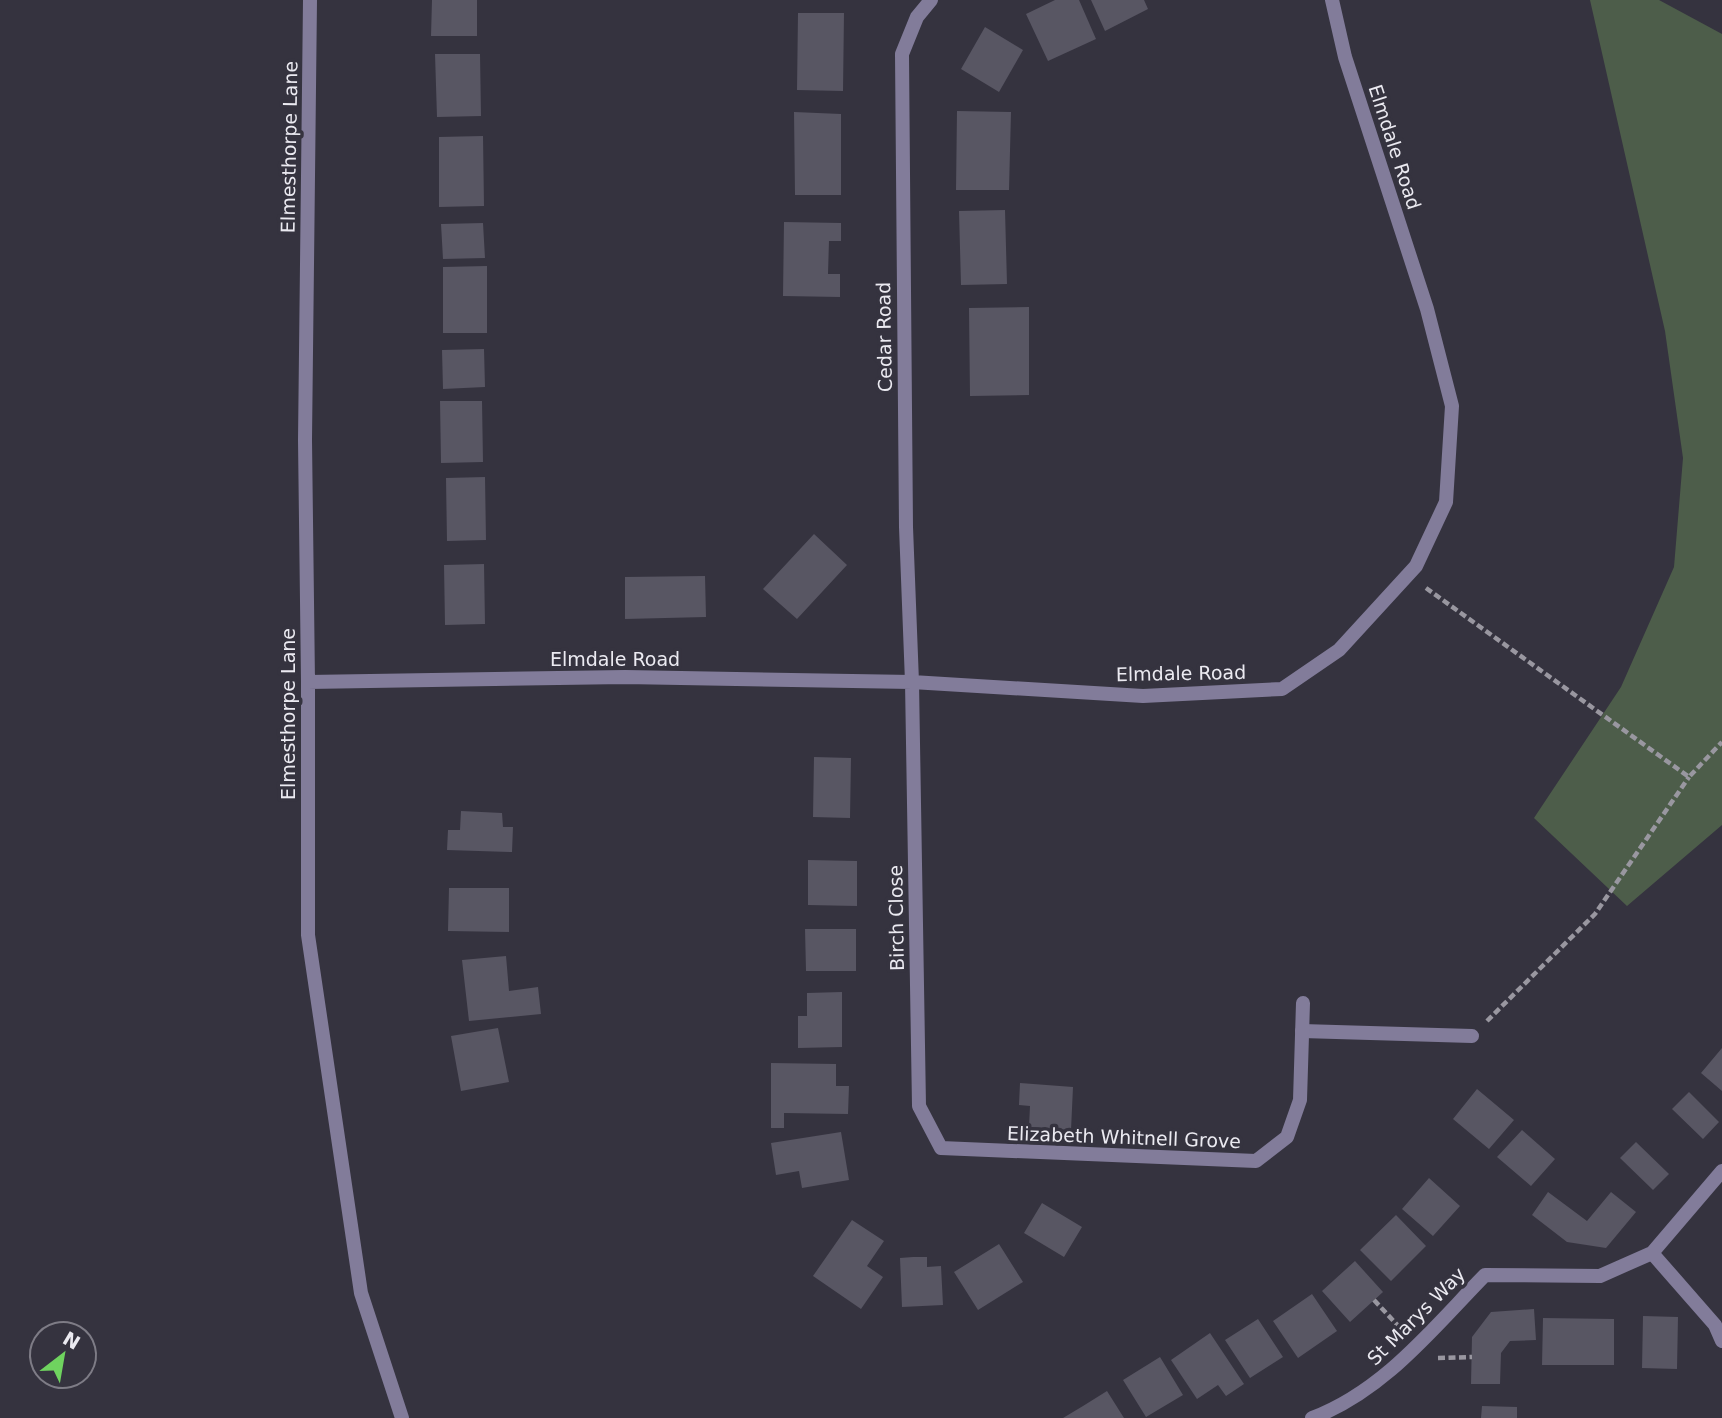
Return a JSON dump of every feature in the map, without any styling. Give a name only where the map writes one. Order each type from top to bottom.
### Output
[{"type":"street","name":"Elmesthorpe Lane","points":[[310,0],[305,440],[308,935],[361,1293],[402,1418]]},
{"type":"street","name":"Cedar Road","points":[[912,682],[906,527],[902,54],[917,17],[931,0]]},
{"type":"street","name":"Elmdale Road","points":[[308,682],[625,677],[912,682],[1143,696],[1282,689],[1339,650],[1416,566],[1446,502],[1452,406],[1427,309],[1345,57],[1332,0]]},
{"type":"street","name":"Birch Close","points":[[912,682],[919,1106],[941,1148]]},
{"type":"street","name":"Elizabeth Whitnell Grove","points":[[941,1148],[1256,1161],[1287,1137],[1300,1100],[1303,1003]]},
{"type":"street","points":[[1302,1031],[1472,1037]]},
{"type":"street","name":"St Marys Way","points":[[1312,1418],[1331,1411],[1388,1374],[1485,1275],[1601,1276],[1652,1253],[1722,1171]]},
{"type":"street","points":[[1652,1253],[1715,1325],[1722,1341]]},
{"type":"path","points":[[1408,575],[1689,776]]},
{"type":"path","points":[[1472,1037],[1595,914],[1689,776],[1722,742]]},
{"type":"path","points":[[1374,1300],[1416,1346]]},
{"type":"green space","points":[[1590,0],[1659,0],[1722,34],[1722,825],[1627,906],[1534,818],[1621,687],[1674,567],[1683,458],[1665,331]]},
{"type":"building","points":[[432,0],[477,0],[477,36],[431,36]]},
{"type":"building","points":[[1055,0],[1079,0],[1096,39],[1048,61],[1026,14]]},
{"type":"building","points":[[1091,0],[1144,0],[1148,9],[1105,31]]},
{"type":"building","points":[[798,13],[844,13],[843,91],[797,90]]},
{"type":"building","points":[[985,27],[1023,50],[999,92],[961,69]]},
{"type":"building","points":[[435,54],[480,54],[481,116],[437,117]]},
{"type":"building","points":[[957,111],[1011,112],[1009,190],[956,190]]},
{"type":"building","points":[[794,112],[841,114],[841,195],[795,195]]},
{"type":"building","points":[[483,136],[484,206],[439,207],[439,137]]},
{"type":"building","points":[[1005,210],[1007,284],[961,285],[959,211]]},
{"type":"building","points":[[784,222],[841,223],[841,241],[829,241],[828,274],[840,274],[840,297],[783,296]]},
{"type":"building","points":[[483,223],[485,258],[443,259],[441,224]]},
{"type":"building","points":[[487,266],[487,333],[443,333],[443,267]]},
{"type":"building","points":[[1029,307],[1029,395],[970,396],[969,308]]},
{"type":"building","points":[[484,349],[485,387],[443,389],[442,350]]},
{"type":"building","points":[[440,401],[482,401],[483,462],[441,463]]},
{"type":"building","points":[[485,477],[486,540],[447,541],[446,478]]},
{"type":"building","points":[[814,534],[847,565],[797,619],[763,589]]},
{"type":"building","points":[[484,564],[485,624],[445,625],[444,565]]},
{"type":"building","points":[[705,576],[706,617],[625,619],[625,577]]},
{"type":"building","points":[[814,757],[851,758],[850,818],[813,817]]},
{"type":"building","points":[[461,811],[502,813],[503,827],[513,827],[512,852],[447,850],[448,830],[460,830]]},
{"type":"building","points":[[808,860],[857,861],[857,906],[808,905]]},
{"type":"building","points":[[449,888],[509,888],[509,932],[448,931]]},
{"type":"building","points":[[805,929],[856,929],[856,971],[806,971]]},
{"type":"building","points":[[506,956],[509,991],[538,987],[541,1014],[469,1021],[462,960]]},
{"type":"building","points":[[842,992],[842,1047],[798,1048],[798,1016],[807,1016],[807,993]]},
{"type":"building","points":[[498,1028],[509,1082],[461,1091],[451,1036]]},
{"type":"building","points":[[1722,1048],[1722,1091],[1701,1073]]},
{"type":"building","points":[[771,1063],[836,1064],[836,1086],[849,1086],[848,1114],[784,1113],[784,1128],[771,1128]]},
{"type":"building","points":[[1020,1083],[1073,1087],[1071,1130],[1029,1127],[1030,1106],[1019,1105]]},
{"type":"building","points":[[1477,1089],[1514,1120],[1489,1149],[1453,1119]]},
{"type":"building","points":[[1689,1092],[1719,1122],[1703,1139],[1672,1109]]},
{"type":"building","points":[[1522,1130],[1555,1159],[1531,1186],[1497,1157]]},
{"type":"building","points":[[841,1132],[849,1180],[802,1188],[799,1171],[776,1175],[771,1143]]},
{"type":"building","points":[[1636,1142],[1669,1174],[1653,1190],[1620,1158]]},
{"type":"building","points":[[1429,1178],[1460,1206],[1433,1236],[1402,1209]]},
{"type":"building","points":[[1548,1192],[1587,1221],[1611,1192],[1636,1212],[1606,1248],[1567,1242],[1532,1215]]},
{"type":"building","points":[[1042,1203],[1082,1227],[1064,1257],[1024,1233]]},
{"type":"building","points":[[1396,1215],[1426,1246],[1391,1281],[1360,1250]]},
{"type":"building","points":[[852,1220],[884,1241],[867,1266],[883,1277],[861,1309],[813,1276]]},
{"type":"building","points":[[999,1244],[1023,1282],[978,1310],[954,1272]]},
{"type":"building","points":[[927,1257],[927,1267],[941,1266],[943,1305],[902,1307],[900,1258]]},
{"type":"building","points":[[1355,1261],[1383,1292],[1350,1322],[1322,1291]]},
{"type":"building","points":[[1312,1294],[1337,1331],[1298,1358],[1273,1321]]},
{"type":"building","points":[[1534,1309],[1536,1340],[1510,1341],[1501,1353],[1500,1384],[1471,1384],[1472,1337],[1491,1312]]},
{"type":"building","points":[[1643,1316],[1678,1317],[1677,1369],[1642,1368]]},
{"type":"building","points":[[1543,1318],[1614,1319],[1614,1365],[1542,1365]]},
{"type":"building","points":[[1258,1319],[1283,1357],[1250,1378],[1225,1340]]},
{"type":"building","points":[[1210,1333],[1244,1384],[1226,1396],[1218,1385],[1197,1399],[1171,1360]]},
{"type":"building","points":[[1160,1357],[1183,1395],[1146,1417],[1123,1380]]},
{"type":"building","points":[[1107,1391],[1124,1418],[1063,1418],[1083,1406]]},
{"type":"building","points":[[1482,1406],[1517,1407],[1517,1418],[1481,1418]]}]
